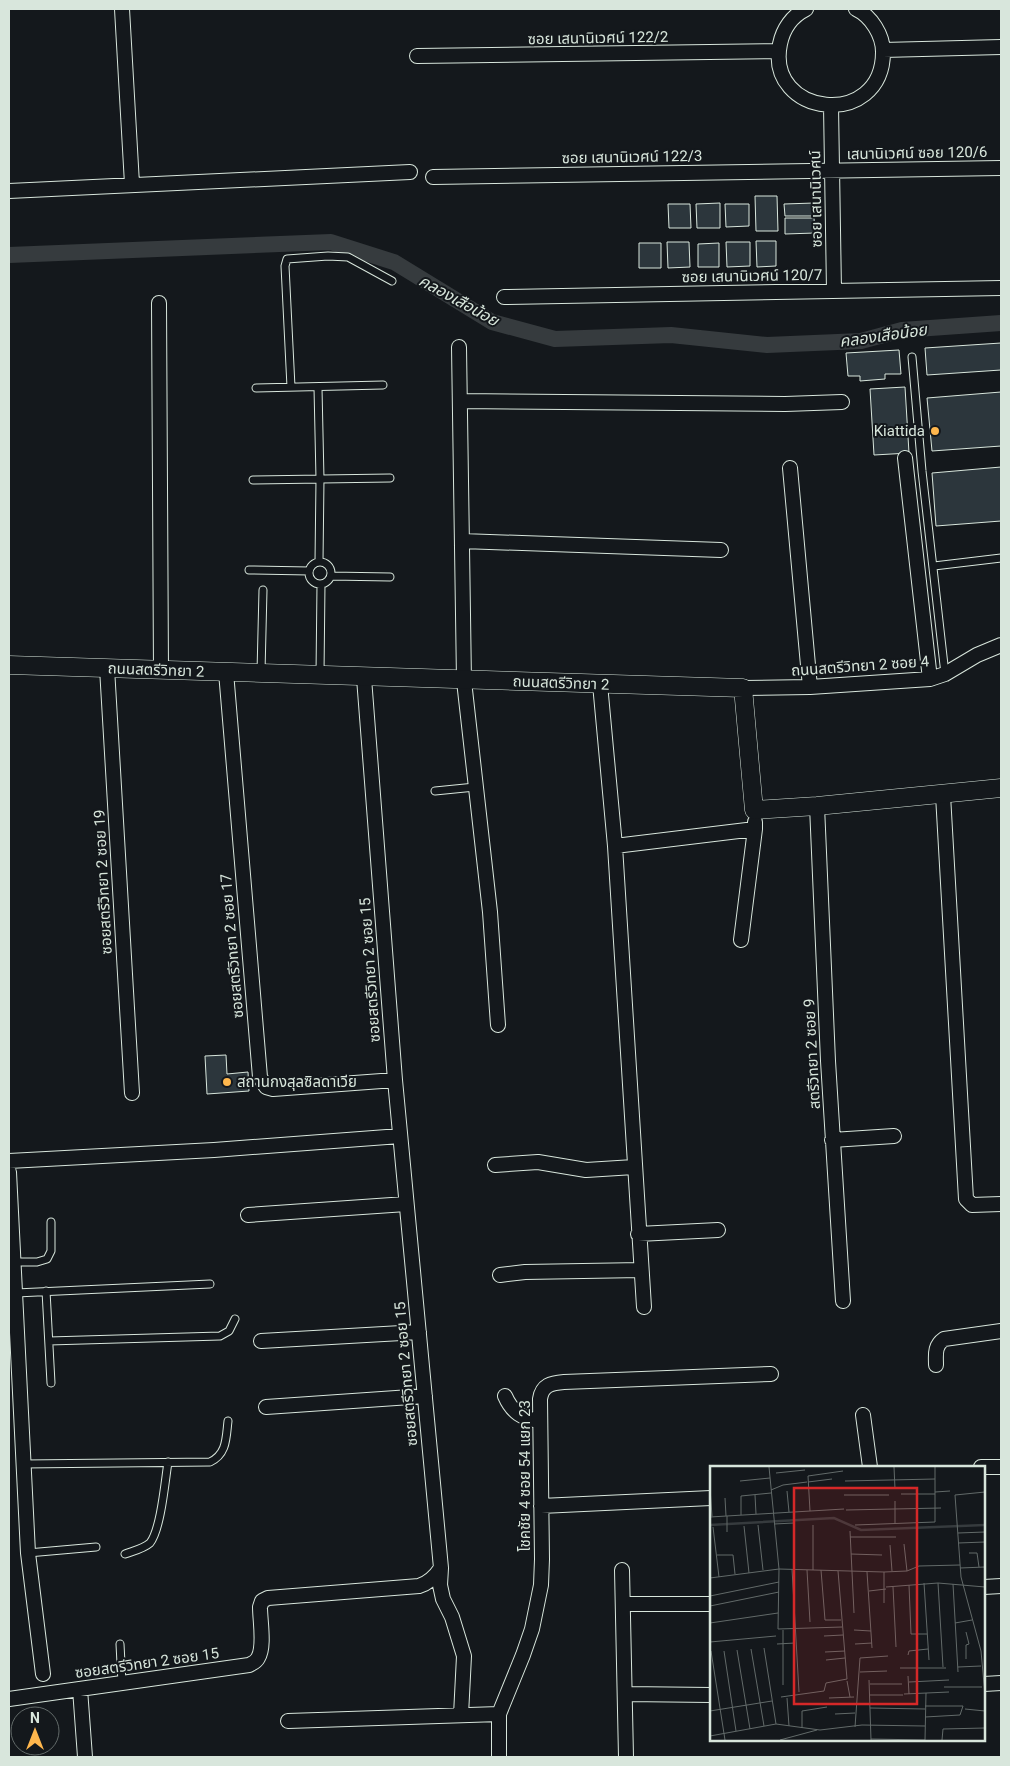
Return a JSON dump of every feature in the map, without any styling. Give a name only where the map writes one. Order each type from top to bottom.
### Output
[{"type":"street","points":[[122,9],[132,184]]},
{"type":"street","points":[[806,9],[789,23],[782,36],[778,51],[779,63],[783,75],[797,94],[807,100],[830,106],[845,104],[858,98],[869,90],[878,78],[880,71],[883,50],[879,34],[871,21],[856,9]]},
{"type":"street","points":[[883,50],[1001,47]]},
{"type":"street","name":"ซอย เสนานิเวศน์ 122/2","points":[[417,56],[778,51]]},
{"type":"street","name":"ซอย เสนานิเวศน์","points":[[830,106],[834,291]]},
{"type":"street","name":"เสนานิเวศน์ ซอย 120/6","points":[[832,170],[1001,168]]},
{"type":"street","name":"ซอย เสนานิเวศน์ 122/3","points":[[432,177],[832,170]]},
{"type":"street","points":[[9,191],[410,172]]},
{"type":"street","name":"ซอย เสนานิเวศน์ 120/7","points":[[504,297],[1001,288]]},
{"type":"street","points":[[159,303],[161,670]]},
{"type":"street","points":[[459,347],[464,681],[490,912],[498,1024]]},
{"type":"street","points":[[460,401],[785,404],[842,402]]},
{"type":"street","points":[[905,458],[930,679]]},
{"type":"street","points":[[790,468],[810,687]]},
{"type":"street","points":[[462,541],[721,550]]},
{"type":"street","name":"ถนนสตรีวิทยา 2 ซอย 4","points":[[743,688],[810,687],[930,679],[945,674],[978,655],[1001,645]]},
{"type":"street","name":"ถนนสตรีวิทยา 2","points":[[9,665],[364,678],[743,688]]},
{"type":"street","name":"ซอยสตรีวิทยา 2 ซอย 19","points":[[107,668],[132,1093]]},
{"type":"street","name":"ซอยสตรีวิทยา 2 ซอย 17","points":[[226,672],[259,1070],[262,1082],[266,1087],[273,1089],[395,1080]]},
{"type":"street","name":"ซอยสตรีวิทยา 2 ซอย 15","points":[[9,1699],[249,1665],[256,1662],[259,1658],[261,1646],[260,1607],[262,1601],[268,1598],[419,1586],[436,1576],[441,1568],[395,1080],[364,678]]},
{"type":"street","points":[[600,684],[615,846],[644,1307]]},
{"type":"street","points":[[741,940],[755,829],[743,688]]},
{"type":"street","points":[[754,810],[817,806],[1001,788]]},
{"type":"street","points":[[943,794],[966,1199],[972,1205],[1001,1204]]},
{"type":"street","name":"สตรีวิทยา 2 ซอย 9","points":[[817,806],[832,1140],[843,1301]]},
{"type":"street","points":[[615,846],[755,829]]},
{"type":"street","points":[[9,1161],[214,1150],[400,1136]]},
{"type":"street","points":[[832,1140],[894,1136]]},
{"type":"street","points":[[495,1165],[538,1162],[586,1170],[634,1167]]},
{"type":"street","points":[[9,1172],[12,1269],[16,1293],[28,1553],[42,1674]]},
{"type":"street","points":[[248,1215],[406,1204]]},
{"type":"street","points":[[638,1234],[718,1230]]},
{"type":"street","points":[[500,1275],[525,1272],[641,1270]]},
{"type":"street","points":[[936,1365],[936,1349],[938,1343],[944,1339],[1001,1331]]},
{"type":"street","points":[[261,1341],[419,1332]]},
{"type":"street","name":"โชคชัย 4 ซอย 54 แยก 23","points":[[499,1757],[499,1714],[532,1629],[541,1585],[541,1391],[546,1386],[555,1383],[771,1374]]},
{"type":"street","points":[[266,1407],[425,1396]]},
{"type":"street","points":[[504,1396],[510,1407],[521,1415],[531,1420],[540,1421]]},
{"type":"street","points":[[864,1415],[870,1466]]},
{"type":"street","points":[[985,1467],[1001,1467]]},
{"type":"street","points":[[541,1506],[710,1498]]},
{"type":"street","points":[[441,1568],[440,1585],[443,1599],[452,1617],[464,1656],[461,1715]]},
{"type":"street","points":[[622,1570],[626,1757]]},
{"type":"street","points":[[985,1587],[1001,1586]]},
{"type":"street","points":[[623,1604],[710,1604]]},
{"type":"street","points":[[985,1684],[1001,1683]]},
{"type":"street","points":[[80,1689],[85,1757]]},
{"type":"street","points":[[626,1694],[710,1695]]},
{"type":"street","points":[[288,1721],[499,1714]]},
{"type":"lane","points":[[291,388],[285,266],[287,259],[328,256],[348,257],[392,281]]},
{"type":"lane","points":[[912,357],[922,471],[945,674]]},
{"type":"lane","points":[[256,388],[383,386]]},
{"type":"lane","points":[[318,388],[319,562]]},
{"type":"lane","points":[[253,480],[390,478]]},
{"type":"lane","points":[[934,566],[1001,558]]},
{"type":"lane","points":[[319,562],[326,564],[330,569],[331,576],[327,582],[321,584],[314,583],[310,578],[309,570],[319,562]]},
{"type":"lane","points":[[249,570],[309,570]]},
{"type":"lane","points":[[331,576],[390,577]]},
{"type":"lane","points":[[320,675],[321,584]]},
{"type":"lane","points":[[261,674],[263,590]]},
{"type":"lane","points":[[435,791],[475,787]]},
{"type":"lane","points":[[12,1269],[47,1259],[51,1251],[51,1222]]},
{"type":"lane","points":[[16,1293],[210,1284]]},
{"type":"lane","points":[[46,1291],[51,1383]]},
{"type":"lane","points":[[49,1341],[220,1336],[229,1331],[235,1320]]},
{"type":"lane","points":[[24,1464],[210,1462],[219,1458],[223,1453],[228,1421]]},
{"type":"lane","points":[[125,1554],[141,1549],[149,1544],[155,1535],[168,1462]]},
{"type":"lane","points":[[28,1553],[96,1547]]},
{"type":"lane","points":[[120,1644],[122,1683]]},
{"type":"building","points":[[755,196],[777,196],[778,231],[756,231]]},
{"type":"building","points":[[720,203],[720,228],[697,228],[696,204]]},
{"type":"building","points":[[814,203],[814,216],[785,216],[784,204]]},
{"type":"building","points":[[668,204],[690,204],[691,228],[669,228]]},
{"type":"building","points":[[725,204],[749,204],[749,226],[726,227]]},
{"type":"building","points":[[785,218],[814,218],[815,233],[785,234]]},
{"type":"building","points":[[756,241],[776,241],[776,266],[757,267]]},
{"type":"building","points":[[667,242],[689,242],[690,267],[668,268]]},
{"type":"building","points":[[726,242],[750,242],[750,266],[727,267]]},
{"type":"building","points":[[639,243],[661,243],[661,268],[639,268]]},
{"type":"building","points":[[719,243],[719,267],[698,267],[698,244]]},
{"type":"building","points":[[1001,343],[1001,370],[927,375],[925,348]]},
{"type":"building","points":[[899,350],[901,374],[885,374],[885,379],[860,381],[860,376],[848,376],[846,353]]},
{"type":"building","points":[[905,387],[909,453],[874,455],[870,389]]},
{"type":"building","points":[[1001,392],[1001,446],[932,451],[927,398]]},
{"type":"building","points":[[1001,467],[1001,521],[936,526],[932,473]]},
{"type":"building","name":"สถานกงสุลซิลดาเวีย","points":[[226,1055],[227,1074],[248,1072],[249,1091],[207,1094],[205,1056]]},
{"type":"waterway","name":"คลองเสือน้อย","points":[[9,255],[331,242],[394,262],[492,322],[555,339],[671,335],[767,345],[861,341],[902,330],[1001,323]]},
{"type":"place","name":"Kiattida","points":[[935,431]]},
{"type":"place","name":"สถานกงสุลซิลดาเวีย","points":[[227,1082]]}]
